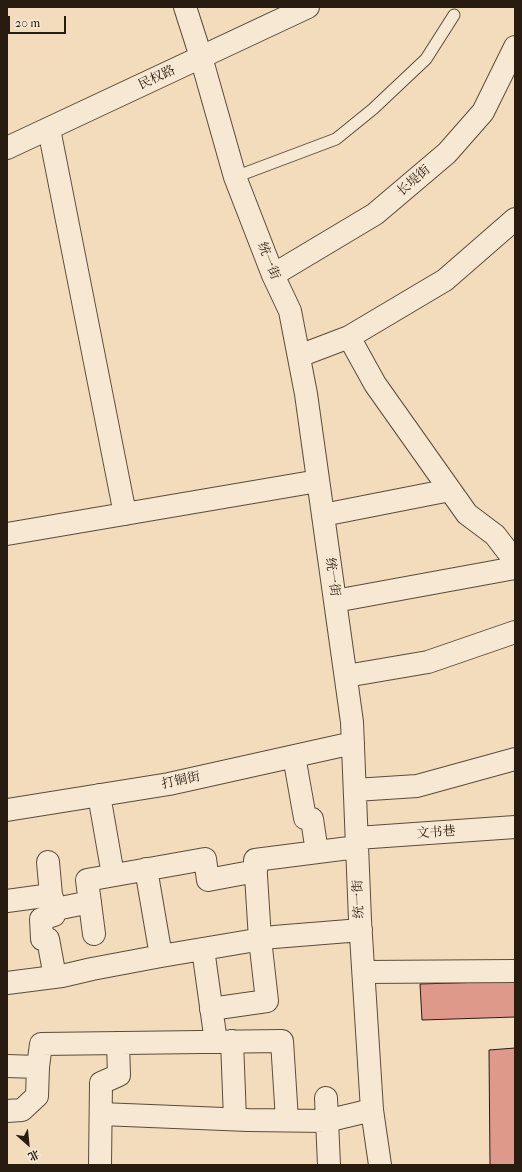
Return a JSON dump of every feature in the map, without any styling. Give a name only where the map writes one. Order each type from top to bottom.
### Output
[{"type":"street","name":"统一街","points":[[186,7],[235,177],[273,275],[290,311],[306,394],[352,722],[361,930],[372,1110],[380,1165]]},
{"type":"street","name":"民权路","points":[[7,148],[308,7]]},
{"type":"street","name":"长堤街","points":[[273,275],[375,214],[446,153],[483,112],[508,78],[515,47]]},
{"type":"street","points":[[49,129],[125,514]]},
{"type":"street","points":[[298,356],[350,337],[445,280],[515,219]]},
{"type":"street","points":[[350,337],[375,384],[467,514],[495,535],[515,561]]},
{"type":"street","points":[[7,534],[318,481]]},
{"type":"street","points":[[323,515],[450,490]]},
{"type":"street","points":[[335,601],[515,568]]},
{"type":"street","points":[[346,676],[428,662],[515,632]]},
{"type":"street","name":"打铜街","points":[[7,810],[168,784],[352,743]]},
{"type":"street","points":[[294,756],[305,818],[312,819],[317,852]]},
{"type":"street","points":[[355,790],[416,786],[515,759]]},
{"type":"street","points":[[99,795],[113,875]]},
{"type":"street","name":"文书巷","points":[[256,872],[255,860],[317,852],[357,843],[515,827]]},
{"type":"street","points":[[94,934],[87,880],[205,859],[208,880],[256,872],[260,939],[267,1001],[211,1009]]},
{"type":"street","points":[[48,862],[54,915],[41,919],[42,939],[48,939],[55,977]]},
{"type":"street","points":[[146,869],[161,956]]},
{"type":"street","points":[[7,900],[90,902]]},
{"type":"street","points":[[7,983],[55,977],[203,948],[260,939],[361,930]]},
{"type":"street","points":[[203,948],[211,1009],[224,1042],[234,1119]]},
{"type":"street","points":[[364,972],[515,971]]},
{"type":"street","points":[[7,1111],[22,1110],[37,1096],[38,1067],[41,1044],[282,1041],[287,1120]]},
{"type":"street","points":[[100,1165],[101,1082],[119,1075],[118,1043]]},
{"type":"street","points":[[7,1066],[38,1067]]},
{"type":"street","points":[[326,1098],[329,1165]]},
{"type":"street","points":[[101,1114],[326,1121],[372,1110]]},
{"type":"lane","points":[[235,177],[336,138],[373,109],[426,59],[454,15]]},
{"type":"building","points":[[515,981],[515,1017],[422,1020],[420,984]]},
{"type":"building","points":[[515,1048],[515,1165],[490,1165],[489,1050]]}]
